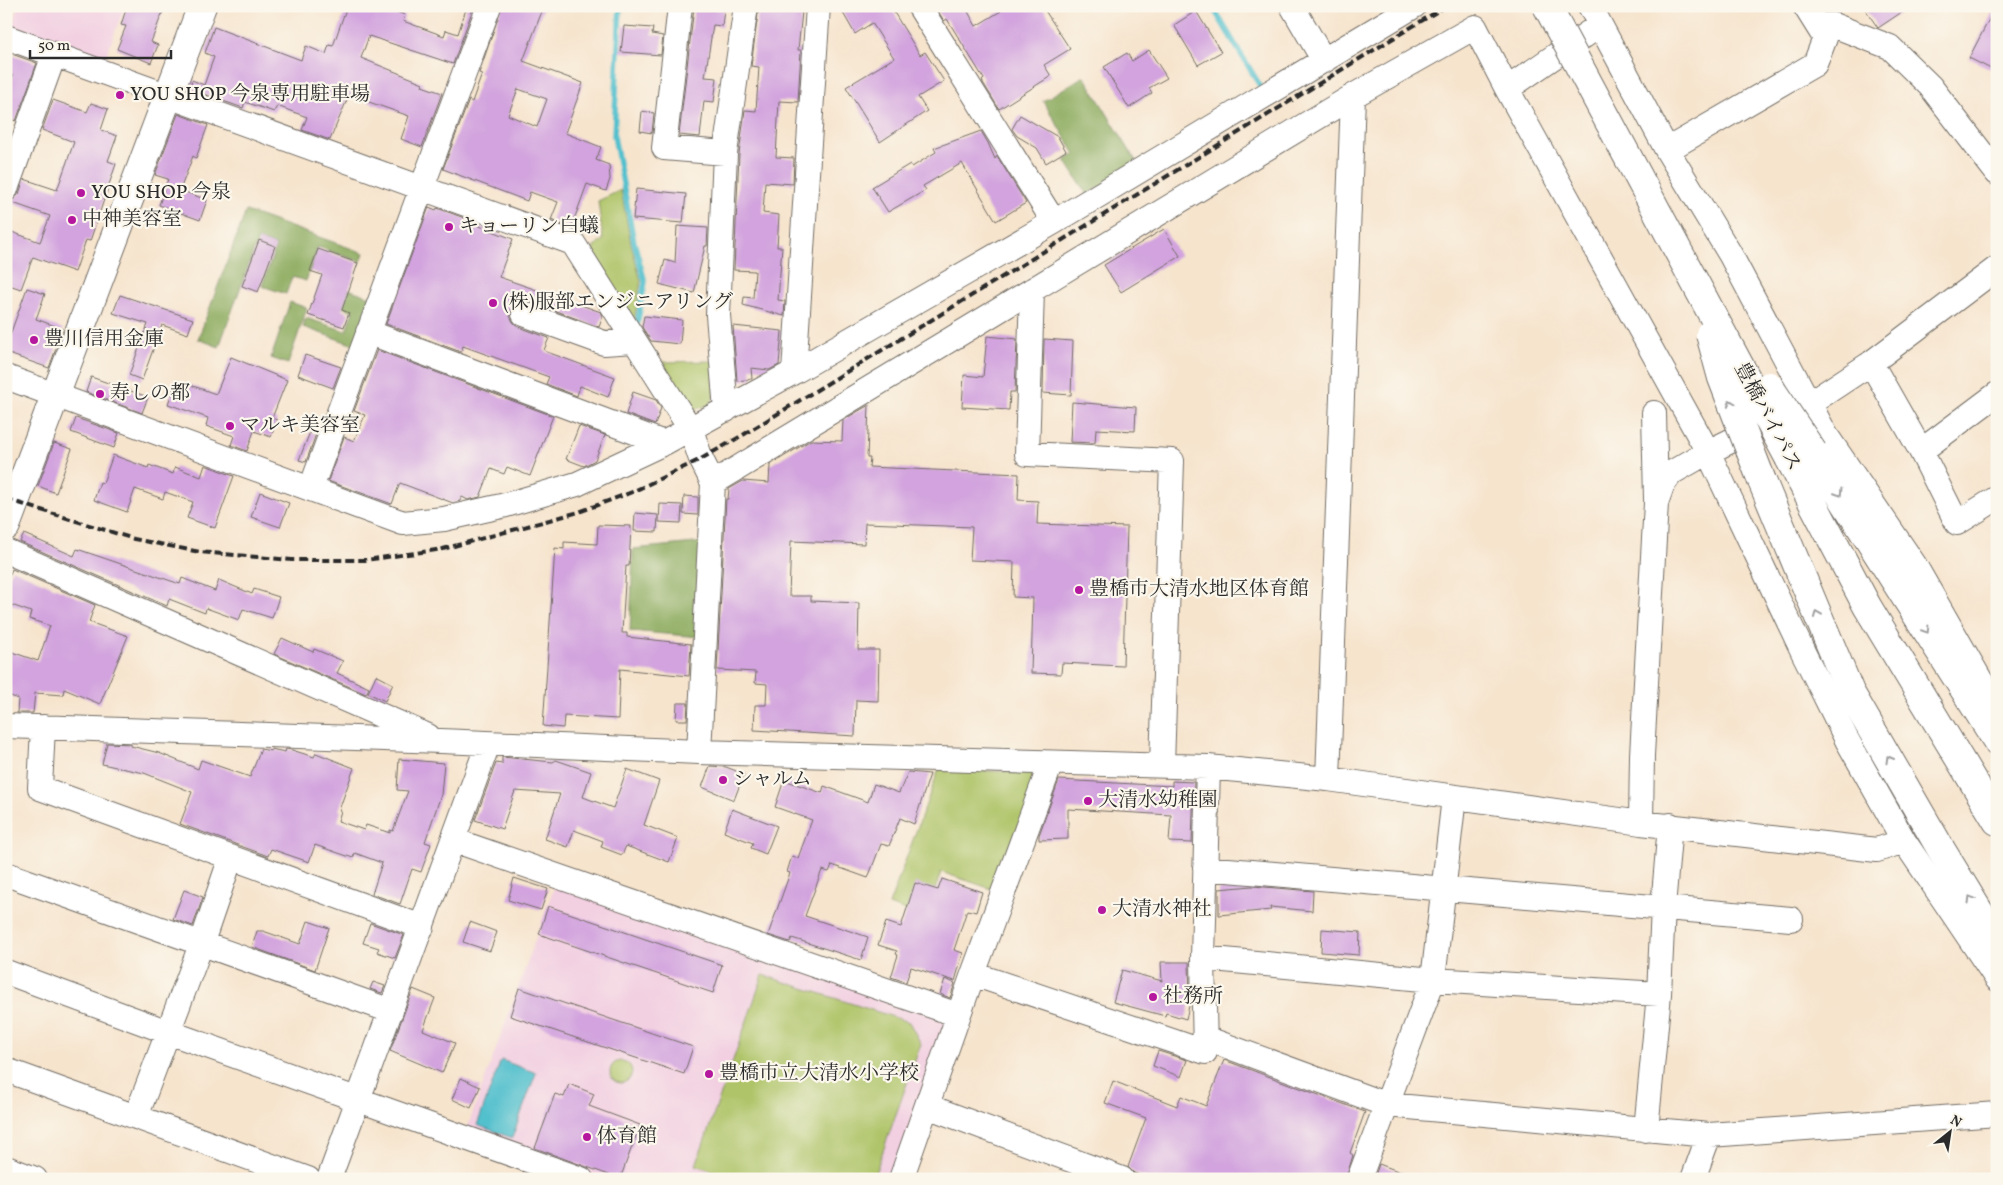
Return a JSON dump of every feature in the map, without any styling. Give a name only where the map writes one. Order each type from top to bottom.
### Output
[{"type":"main road","points":[[6,526],[57,396],[202,6]]},
{"type":"main road","name":"豊橋バイパス","points":[[1547,6],[1700,293],[1801,455],[1867,606],[1997,822]]},
{"type":"main road","points":[[1634,168],[1778,402],[1801,455],[1997,741]]},
{"type":"main road","points":[[1700,293],[1722,378],[1762,481],[1850,692],[1942,851],[1997,941]]},
{"type":"street","points":[[311,488],[489,6]]},
{"type":"street","points":[[680,6],[664,148],[725,153]]},
{"type":"street","points":[[726,410],[718,315],[725,153],[746,6]]},
{"type":"street","points":[[794,372],[818,6]]},
{"type":"street","points":[[919,6],[1054,222]]},
{"type":"street","points":[[1292,6],[1324,61]]},
{"type":"street","points":[[6,377],[403,523],[444,519],[506,505],[577,484],[690,430],[1054,222],[1414,6]]},
{"type":"street","points":[[1507,89],[1595,16],[1667,150],[1730,254],[1826,435],[1914,564],[1997,709]]},
{"type":"street","points":[[1667,150],[1815,64],[1825,38],[1811,16]]},
{"type":"street","points":[[1811,16],[1890,47],[1930,86],[1997,173]]},
{"type":"street","points":[[713,483],[1353,96],[1475,27],[1507,89],[1708,452],[1847,740],[1904,841],[1997,979]]},
{"type":"street","points":[[6,37],[572,242],[690,430],[713,483],[700,752]]},
{"type":"street","points":[[6,189],[54,55]]},
{"type":"street","points":[[1328,779],[1353,96]]},
{"type":"street","points":[[1656,503],[1662,486],[1671,474],[1708,452],[1809,404],[1872,363],[1997,268]]},
{"type":"street","points":[[1032,290],[1027,454],[1057,459],[1172,461],[1162,765]]},
{"type":"street","points":[[524,314],[604,343],[634,341]]},
{"type":"street","points":[[368,332],[664,444]]},
{"type":"street","points":[[1872,363],[1921,451],[1957,523],[1997,498]]},
{"type":"street","points":[[1921,451],[1997,394]]},
{"type":"street","points":[[1641,823],[1642,755],[1656,503],[1654,413]]},
{"type":"street","points":[[6,551],[440,741]]},
{"type":"street","points":[[6,726],[700,752],[962,756],[1051,763],[1108,760],[1208,767],[1328,779],[1641,823],[1877,850],[1904,841]]},
{"type":"street","points":[[43,727],[40,788],[422,926]]},
{"type":"street","points":[[329,1179],[488,744]]},
{"type":"street","points":[[901,1179],[958,1015],[1051,763]]},
{"type":"street","points":[[973,974],[1205,1052],[1203,958],[1208,767]]},
{"type":"street","points":[[1359,1179],[1433,980],[1454,797]]},
{"type":"street","points":[[1646,1130],[1659,994],[1663,907],[1670,825]]},
{"type":"street","points":[[453,840],[958,1015]]},
{"type":"street","points":[[136,1117],[201,945],[231,857]]},
{"type":"street","points":[[1205,868],[1791,919]]},
{"type":"street","points":[[6,874],[201,945],[391,1011]]},
{"type":"street","points":[[1203,958],[1433,980],[1659,994]]},
{"type":"street","points":[[6,972],[168,1032],[582,1179]]},
{"type":"street","points":[[1206,1038],[1387,1105],[1646,1130],[1709,1135],[1997,1114]]},
{"type":"street","points":[[6,1070],[308,1179]]},
{"type":"street","points":[[927,1106],[1122,1179]]},
{"type":"street","points":[[1693,1179],[1709,1135]]},
{"type":"street","points":[[6,1168],[35,1179]]},
{"type":"shaded area","points":[[19,6],[125,6],[102,66],[9,32]]},
{"type":"shaded area","name":"豊橋市立大清水小学校","points":[[556,882],[949,1018],[893,1179],[605,1179],[467,1129]]},
{"type":"green space","points":[[1084,76],[1138,164],[1087,195],[1065,160],[1075,154],[1043,101]]},
{"type":"green space","points":[[621,190],[631,244],[641,281],[634,322],[589,251],[603,240],[598,201]]},
{"type":"green space","points":[[246,211],[364,253],[361,262],[318,247],[306,281],[292,277],[286,294],[262,286],[276,246],[258,239],[219,347],[198,339]]},
{"type":"green space","points":[[328,282],[374,298],[357,346],[303,327],[306,318],[346,331],[353,311],[322,300]]},
{"type":"green space","points":[[290,302],[307,308],[288,364],[271,358]]},
{"type":"green space","points":[[714,361],[714,397],[709,405],[693,410],[683,405],[662,362]]},
{"type":"green space","points":[[705,542],[700,637],[630,631],[633,549]]},
{"type":"green space","points":[[939,769],[1041,773],[998,891],[941,872],[925,918],[889,905]]},
{"type":"green space","points":[[763,975],[909,1022],[921,1044],[873,1179],[735,1179],[696,1165]]},
{"type":"green space","points":[[621,1061],[629,1064],[632,1072],[629,1080],[621,1083],[613,1080],[610,1072],[613,1064]]},
{"type":"water","points":[[501,1060],[536,1073],[512,1138],[477,1125]]},
{"type":"building","points":[[127,6],[165,6],[151,42],[158,45],[151,63],[117,49],[126,26],[121,25]]},
{"type":"building","points":[[347,6],[381,6],[405,15],[403,21],[444,36],[446,30],[458,34],[467,6],[474,6],[453,64],[369,36],[361,58],[423,83],[422,86],[442,93],[422,147],[401,139],[409,116],[349,95],[330,140],[302,130],[307,117],[277,106],[274,112],[245,102],[243,108],[189,89],[192,80],[204,85],[214,57],[205,53],[214,27],[301,60],[306,46],[326,54],[329,45],[333,46]]},
{"type":"building","points":[[502,6],[544,6],[523,61],[583,83],[565,133],[601,147],[596,160],[609,165],[610,179],[606,191],[587,184],[571,228],[551,220],[558,202],[530,192],[527,201],[443,169],[469,100],[472,102],[482,74],[479,73]],"holes":[[[518,89],[547,99],[537,127],[508,115]]]},
{"type":"building","points":[[759,6],[781,6],[780,10],[802,12],[798,50],[801,50],[798,102],[779,101],[776,157],[794,158],[793,184],[765,182],[763,213],[779,215],[777,247],[782,247],[778,300],[785,301],[784,316],[743,305],[744,297],[753,298],[755,271],[734,270],[739,154],[745,110],[756,111],[759,67],[751,66]]},
{"type":"building","points":[[839,6],[890,6],[920,55],[925,52],[944,81],[918,97],[927,111],[880,142],[846,87],[894,58],[872,23],[855,34]]},
{"type":"building","points":[[935,6],[970,6],[966,8],[976,26],[1001,11],[998,6],[1042,6],[1070,49],[1044,65],[1051,76],[999,109],[982,81],[984,79],[947,19],[944,21]]},
{"type":"building","points":[[1863,6],[1911,6],[1878,28]]},
{"type":"building","points":[[1997,6],[1997,72],[1969,58]]},
{"type":"building","points":[[694,7],[724,10],[722,26],[713,25],[705,77],[717,78],[714,102],[704,101],[700,137],[679,135]]},
{"type":"building","points":[[1196,11],[1221,52],[1198,65],[1174,25]]},
{"type":"building","points":[[624,26],[653,28],[652,34],[663,36],[661,55],[621,52]]},
{"type":"building","points":[[1149,50],[1167,78],[1149,88],[1152,93],[1129,108],[1104,67],[1127,53],[1132,61]]},
{"type":"building","points":[[6,52],[37,63],[16,121],[6,118],[6,95],[13,76],[6,73]]},
{"type":"building","points":[[53,100],[87,112],[91,103],[108,109],[101,130],[117,136],[108,161],[116,164],[90,241],[86,240],[75,272],[33,257],[21,289],[6,284],[6,230],[40,242],[50,216],[10,202],[19,194],[24,179],[57,190],[74,142],[42,130]]},
{"type":"building","points":[[642,111],[654,113],[652,133],[640,131]]},
{"type":"building","points":[[178,114],[208,125],[196,158],[193,156],[180,190],[207,200],[200,220],[159,205],[168,179],[155,175]]},
{"type":"building","points":[[1020,115],[1058,137],[1066,151],[1046,163],[1037,148],[1017,136],[1012,129]]},
{"type":"building","points":[[981,131],[995,159],[997,156],[1026,203],[996,221],[962,163],[923,186],[926,190],[888,212],[872,187],[910,164],[912,167],[936,152],[934,148]]},
{"type":"building","points":[[636,189],[686,194],[683,223],[633,219]]},
{"type":"building","points":[[429,207],[470,220],[469,222],[513,239],[499,277],[601,312],[603,316],[599,327],[522,300],[515,304],[510,316],[519,327],[549,338],[544,350],[547,352],[615,377],[608,397],[580,386],[577,396],[546,384],[549,377],[463,346],[461,352],[386,324]]},
{"type":"building","points":[[677,226],[708,228],[707,246],[705,246],[694,293],[659,284],[665,260],[675,263]]},
{"type":"building","points":[[1164,229],[1180,256],[1121,292],[1104,265]]},
{"type":"building","points":[[259,240],[275,246],[258,292],[242,286]]},
{"type":"building","points":[[318,249],[358,263],[342,310],[349,313],[344,327],[308,315],[322,275],[310,271]]},
{"type":"building","points":[[27,288],[45,294],[36,319],[63,329],[49,368],[6,353],[6,346]]},
{"type":"building","points":[[120,295],[193,319],[188,334],[162,325],[142,380],[129,375],[148,324],[113,313]]},
{"type":"building","points":[[644,316],[682,320],[680,344],[651,341],[642,327]]},
{"type":"building","points":[[733,326],[782,331],[779,365],[769,370],[751,368],[752,379],[737,381]]},
{"type":"building","points":[[987,336],[1017,339],[1015,392],[1010,392],[1009,410],[962,407],[964,375],[983,377]]},
{"type":"building","points":[[1044,339],[1073,341],[1071,395],[1043,393]]},
{"type":"building","points":[[377,350],[553,416],[530,476],[507,467],[504,474],[491,469],[480,497],[468,500],[462,497],[460,501],[453,503],[400,483],[392,504],[328,481],[344,437],[354,441],[365,415],[354,411]]},
{"type":"building","points":[[305,355],[341,367],[333,388],[298,375]]},
{"type":"building","points":[[231,357],[287,380],[272,418],[277,420],[271,437],[254,431],[247,451],[231,445],[234,436],[206,426],[208,418],[168,404],[176,380],[216,394]]},
{"type":"building","points":[[91,377],[148,397],[142,413],[86,392]]},
{"type":"building","points":[[633,392],[656,400],[661,408],[655,425],[626,414]]},
{"type":"building","points":[[1072,402],[1136,407],[1135,431],[1096,429],[1095,443],[1070,442]]},
{"type":"building","points":[[869,405],[867,458],[870,458],[869,467],[1019,474],[1018,500],[1038,501],[1037,524],[1127,527],[1123,666],[1062,663],[1061,674],[1031,673],[1033,598],[1013,597],[1014,562],[970,560],[972,527],[865,523],[864,544],[791,541],[789,596],[811,596],[811,601],[859,603],[858,650],[879,650],[878,701],[856,700],[855,736],[754,730],[755,705],[766,705],[767,684],[755,683],[756,672],[717,670],[726,499],[728,499],[729,489],[743,481],[769,483],[770,465],[811,440],[842,441],[843,420]]},
{"type":"building","points":[[76,418],[119,433],[114,448],[71,432]]},
{"type":"building","points":[[579,426],[605,435],[595,460],[584,466],[566,459]]},
{"type":"building","points":[[310,432],[316,434],[306,462],[299,460]]},
{"type":"building","points":[[54,443],[72,449],[56,493],[38,486]]},
{"type":"building","points":[[113,455],[148,468],[149,465],[173,474],[175,467],[201,477],[205,465],[234,476],[215,528],[187,518],[193,502],[165,492],[163,499],[135,489],[127,512],[94,500],[100,482],[103,483]]},
{"type":"building","points":[[260,492],[289,503],[280,527],[251,517]]},
{"type":"building","points":[[684,496],[698,497],[698,515],[683,514]]},
{"type":"building","points":[[660,504],[682,505],[681,523],[659,522]]},
{"type":"building","points":[[635,513],[658,515],[657,532],[634,531]]},
{"type":"building","points":[[598,525],[631,526],[629,566],[626,566],[622,633],[627,633],[627,637],[691,644],[689,676],[620,669],[618,719],[564,716],[563,728],[543,726],[555,548],[564,549],[564,542],[597,544]]},
{"type":"building","points":[[24,534],[74,556],[77,549],[180,584],[182,578],[215,591],[219,580],[252,594],[254,589],[279,597],[272,618],[243,609],[239,620],[206,608],[205,613],[169,599],[167,606],[20,542]]},
{"type":"building","points":[[12,569],[95,605],[89,622],[128,636],[100,704],[64,689],[63,695],[35,693],[33,713],[17,713],[18,699],[6,694],[6,650],[38,661],[50,626],[29,619],[31,612],[6,603],[6,584]]},
{"type":"building","points":[[282,638],[313,652],[314,649],[343,661],[337,673],[369,688],[366,694],[274,654]]},
{"type":"building","points":[[376,675],[393,684],[385,701],[368,693]]},
{"type":"building","points":[[677,703],[688,703],[687,720],[676,720]]},
{"type":"building","points":[[107,743],[131,744],[131,746],[159,753],[198,769],[201,760],[250,777],[261,749],[285,752],[286,749],[314,757],[316,753],[354,768],[339,810],[341,811],[338,821],[364,830],[366,825],[390,833],[390,830],[393,831],[408,791],[397,790],[399,759],[444,763],[441,795],[425,842],[431,844],[421,872],[412,869],[400,904],[372,894],[382,863],[355,853],[353,858],[315,845],[309,862],[271,849],[268,856],[180,824],[192,792],[144,773],[102,764]]},
{"type":"building","points":[[502,757],[553,762],[556,760],[591,772],[583,797],[613,808],[627,769],[659,781],[644,825],[678,838],[669,862],[626,846],[622,855],[601,847],[603,841],[574,830],[568,847],[545,839],[560,794],[515,791],[502,829],[475,820],[496,763],[502,764]]},
{"type":"building","name":"シャルム","points":[[710,766],[726,767],[744,774],[734,800],[702,787]]},
{"type":"building","points":[[908,772],[930,774],[914,824],[900,818],[889,846],[881,844],[868,878],[832,865],[829,872],[822,870],[805,916],[868,937],[861,960],[792,938],[790,942],[768,935],[790,873],[787,872],[792,856],[798,858],[812,820],[775,807],[784,780],[822,793],[824,786],[868,802],[874,784],[899,793]]},
{"type":"building","points":[[1059,780],[1172,786],[1172,781],[1194,782],[1192,843],[1169,842],[1171,815],[1068,809],[1068,839],[1039,840],[1039,835]]},
{"type":"building","points":[[732,809],[777,826],[766,854],[751,848],[753,843],[724,832]]},
{"type":"building","points":[[514,878],[548,889],[541,910],[508,900]]},
{"type":"building","points":[[942,879],[982,892],[976,912],[967,910],[954,950],[963,953],[955,981],[911,967],[906,982],[891,977],[898,955],[896,954],[897,951],[878,945],[886,922],[901,927],[915,883],[938,890]]},
{"type":"building","points":[[1252,886],[1313,891],[1312,911],[1270,907],[1271,910],[1219,915],[1219,889]]},
{"type":"building","points":[[184,890],[203,897],[193,926],[173,919]]},
{"type":"building","points":[[548,906],[722,965],[713,993],[539,934]]},
{"type":"building","points":[[308,921],[329,928],[315,970],[252,947],[257,931],[263,931],[300,944]]},
{"type":"building","points":[[470,922],[497,932],[490,951],[463,942]]},
{"type":"building","points":[[370,923],[404,935],[395,958],[377,952],[379,948],[363,943]]},
{"type":"building","points":[[1322,929],[1360,932],[1359,955],[1321,952]]},
{"type":"building","name":"社務所","points":[[1161,962],[1189,962],[1190,1002],[1186,1019],[1166,1013],[1165,1016],[1113,1002],[1122,970],[1162,981]]},
{"type":"building","points":[[945,979],[955,983],[950,998],[940,994]]},
{"type":"building","points":[[373,982],[385,986],[382,993],[370,989]]},
{"type":"building","points":[[519,988],[693,1047],[684,1074],[510,1016]]},
{"type":"building","points":[[413,989],[435,998],[423,1030],[455,1043],[442,1073],[390,1051]]},
{"type":"building","points":[[1158,1051],[1187,1060],[1181,1077],[1153,1066]]},
{"type":"building","points":[[1224,1060],[1365,1112],[1350,1153],[1353,1155],[1346,1179],[1150,1179],[1134,1173],[1128,1167],[1146,1118],[1105,1103],[1113,1081],[1177,1106],[1181,1096],[1206,1106]]},
{"type":"building","points":[[461,1078],[480,1087],[471,1108],[452,1099]]},
{"type":"building","name":"体育館","points":[[569,1084],[594,1094],[589,1106],[640,1125],[620,1179],[535,1148],[555,1094],[564,1097]]},
{"type":"building","points":[[1379,1164],[1414,1177],[1413,1179],[1374,1179]]},
{"type":"waterway","points":[[620,6],[614,136],[634,242],[645,282],[636,330]]},
{"type":"waterway","points":[[1212,6],[1262,89]]},
{"type":"railway","points":[[6,499],[134,539],[200,552],[292,560],[366,560],[443,549],[579,512],[632,492],[701,459],[743,435],[1446,6]]},
{"type":"place","name":"YOU SHOP 今泉専用駐車場","points":[[120,95]]},
{"type":"place","name":"YOU SHOP 今泉","points":[[81,193]]},
{"type":"place","name":"中神美容室","points":[[72,220]]},
{"type":"place","name":"キョーリン白蟻","points":[[449,227]]},
{"type":"place","name":"(株)服部エンジニアリング","points":[[493,303]]},
{"type":"place","name":"豊川信用金庫","points":[[34,340]]},
{"type":"place","name":"寿しの都","points":[[100,394]]},
{"type":"place","name":"マルキ美容室","points":[[230,426]]},
{"type":"place","name":"豊橋市大清水地区体育館","points":[[1079,590]]},
{"type":"place","name":"シャルム","points":[[723,780]]},
{"type":"place","name":"大清水幼稚園","points":[[1088,801]]},
{"type":"place","name":"大清水神社","points":[[1102,910]]},
{"type":"place","name":"社務所","points":[[1153,997]]},
{"type":"place","name":"豊橋市立大清水小学校","points":[[709,1074]]},
{"type":"place","name":"体育館","points":[[587,1137]]}]
